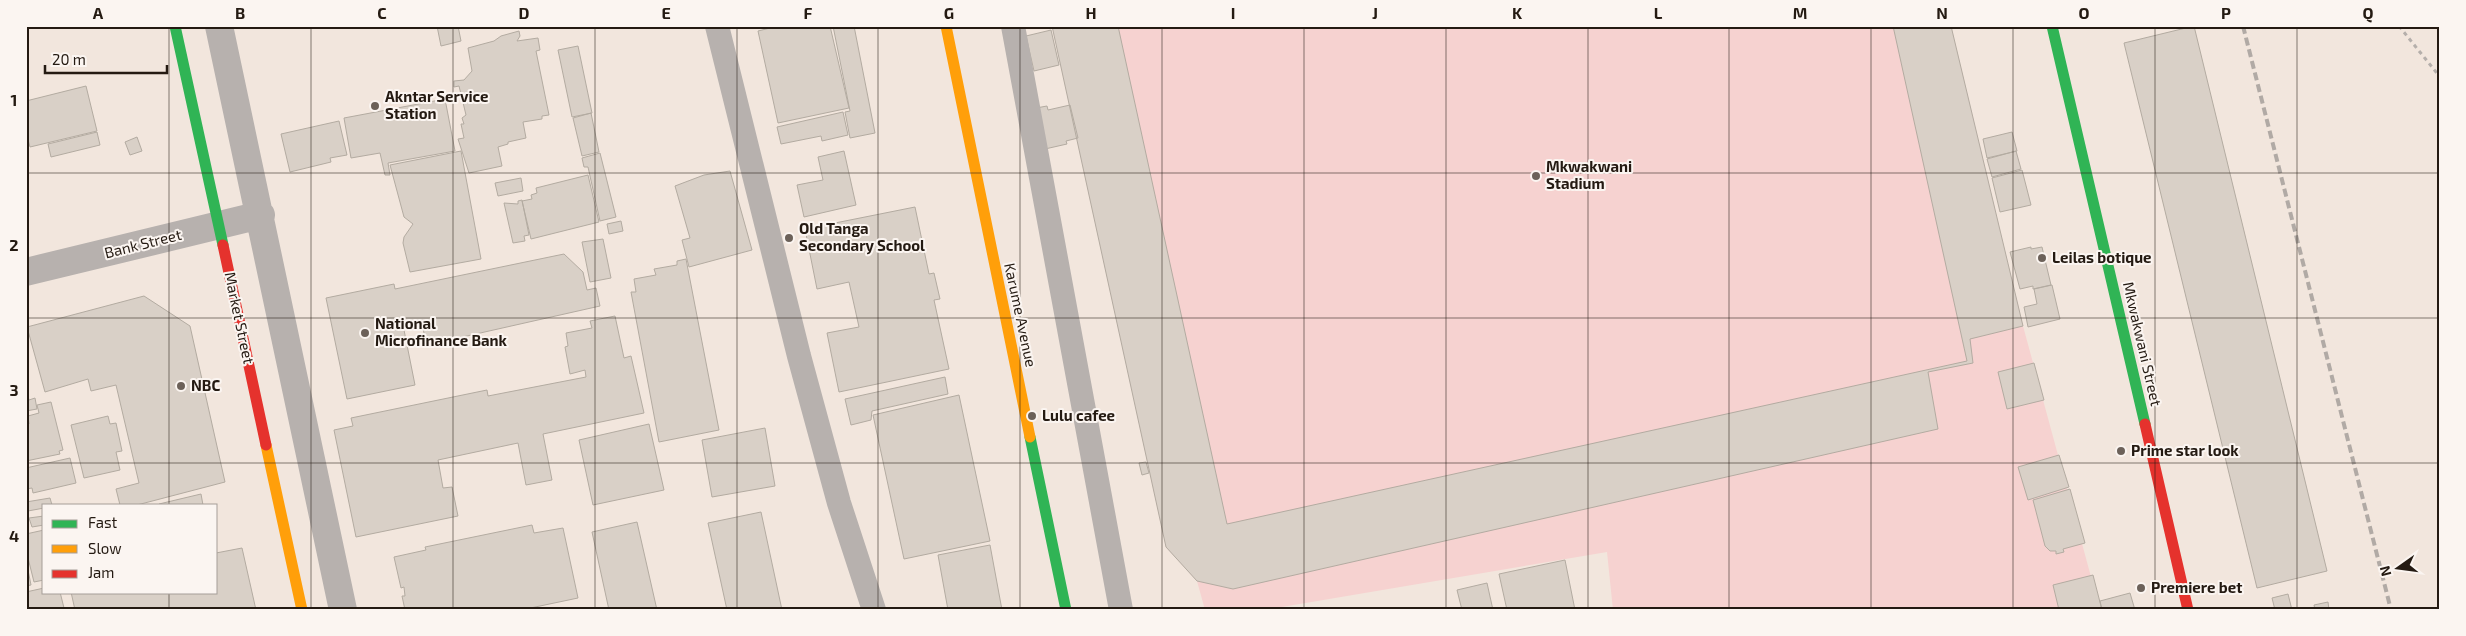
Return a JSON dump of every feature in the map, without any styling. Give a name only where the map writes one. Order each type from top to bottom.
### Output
[{"type":"main road","name":"Market Street","points":[[175,26],[302,610]]},
{"type":"main road","name":"Karume Avenue","points":[[946,26],[1066,610]]},
{"type":"main road","name":"Mkwakwani Street","points":[[2052,26],[2188,610]]},
{"type":"street","points":[[219,26],[343,610]]},
{"type":"street","name":"Bank Street","points":[[26,272],[260,215]]},
{"type":"lane","points":[[717,26],[836,493],[874,610]]},
{"type":"lane","points":[[1012,26],[1121,610]]},
{"type":"path","points":[[2399,26],[2440,77]]},
{"type":"shaded area","name":"Mkwakwani Stadium","points":[[1052,26],[1951,26],[2023,326],[2100,610],[1613,610],[1607,552],[1264,610],[1205,610],[1197,581],[1166,547]]},
{"type":"building","points":[[437,26],[458,26],[461,41],[441,46]]},
{"type":"building","points":[[778,26],[830,26],[849,108],[778,123],[758,31]]},
{"type":"building","points":[[833,26],[854,26],[875,133],[850,138],[845,112],[850,111]]},
{"type":"building","points":[[1052,26],[1118,26],[1227,524],[1967,361],[1893,26],[1951,26],[2023,326],[1970,339],[1973,363],[1928,372],[1938,429],[1233,589],[1197,581],[1166,547]]},
{"type":"building","points":[[2194,26],[2327,571],[2257,588],[2124,43]]},
{"type":"building","points":[[1051,30],[1059,65],[1034,71],[1026,36]]},
{"type":"building","points":[[519,31],[520,36],[517,41],[538,38],[540,50],[536,51],[549,115],[542,116],[542,119],[523,122],[526,138],[508,142],[508,144],[498,147],[502,166],[469,173],[458,139],[464,138],[461,124],[464,124],[462,118],[466,115],[459,86],[454,87],[454,81],[464,80],[472,71],[468,48],[494,41],[501,36]]},
{"type":"building","points":[[578,46],[592,113],[572,117],[558,50]]},
{"type":"building","points":[[86,86],[97,131],[30,147],[26,132],[26,101]]},
{"type":"building","points":[[445,99],[455,151],[388,163],[390,175],[385,175],[380,153],[351,158],[344,118]]},
{"type":"building","points":[[1070,105],[1078,138],[1066,141],[1067,144],[1045,149],[1036,108],[1047,106],[1048,110]]},
{"type":"building","points":[[843,112],[848,135],[822,141],[821,136],[781,144],[777,127]]},
{"type":"building","points":[[591,113],[599,152],[582,156],[573,118]]},
{"type":"building","points":[[339,121],[347,155],[330,158],[331,162],[290,172],[281,134]]},
{"type":"building","points":[[97,132],[100,145],[51,157],[48,144]]},
{"type":"building","points":[[2012,132],[2017,151],[1987,158],[1983,139]]},
{"type":"building","points":[[137,137],[142,151],[130,155],[125,142]]},
{"type":"building","points":[[461,151],[481,259],[410,272],[403,243],[404,237],[413,224],[404,217],[390,165]]},
{"type":"building","points":[[844,151],[856,205],[804,217],[797,185],[823,180],[818,157]]},
{"type":"building","points":[[2016,151],[2021,169],[1992,177],[1987,159]]},
{"type":"building","points":[[600,153],[616,217],[600,221],[588,167],[584,167],[582,158]]},
{"type":"building","points":[[2022,170],[2031,205],[2000,212],[1992,178]]},
{"type":"building","points":[[730,171],[752,250],[689,267],[682,240],[690,238],[675,186],[704,175]]},
{"type":"building","points":[[588,175],[599,222],[531,239],[522,201],[532,199],[531,195],[537,193],[536,188]]},
{"type":"building","points":[[521,178],[523,191],[498,196],[495,183]]},
{"type":"building","points":[[522,200],[529,235],[524,236],[525,241],[513,243],[504,203],[518,204],[518,201]]},
{"type":"building","points":[[915,207],[929,274],[934,273],[940,299],[934,300],[949,369],[839,392],[827,333],[859,327],[849,282],[817,289],[805,229]]},
{"type":"building","points":[[621,221],[623,231],[609,234],[607,224]]},
{"type":"building","points":[[603,239],[611,278],[590,282],[582,242]]},
{"type":"building","points":[[2031,247],[2031,249],[2042,247],[2051,285],[2033,289],[2033,286],[2020,289],[2010,252]]},
{"type":"building","points":[[564,254],[583,272],[587,290],[596,288],[600,306],[427,345],[421,321],[403,325],[415,385],[347,399],[326,298],[394,284],[395,289]]},
{"type":"building","points":[[686,259],[719,430],[659,442],[631,292],[636,292],[634,279],[656,275],[654,269],[677,265],[677,261]]},
{"type":"building","points":[[2052,285],[2060,319],[2028,327],[2024,307],[2037,304],[2034,289]]},
{"type":"building","points":[[144,296],[190,326],[225,482],[141,504],[120,504],[116,489],[139,483],[116,385],[91,391],[88,379],[45,392],[27,327]]},
{"type":"building","points":[[615,316],[624,358],[631,356],[644,413],[543,434],[552,480],[526,485],[518,443],[438,460],[443,488],[452,487],[458,516],[356,537],[334,430],[353,426],[351,418],[487,390],[488,396],[586,377],[585,370],[570,374],[565,347],[568,346],[566,333],[592,328],[590,321]]},
{"type":"building","points":[[2034,363],[2044,400],[2007,409],[1998,372]]},
{"type":"building","points":[[945,377],[948,394],[872,411],[871,420],[851,425],[845,399]]},
{"type":"building","points":[[26,389],[29,400],[35,398],[37,409],[26,411]]},
{"type":"building","points":[[959,395],[990,541],[904,559],[873,415]]},
{"type":"building","points":[[51,402],[63,450],[59,451],[60,454],[26,461],[26,424],[29,424],[28,416],[39,413],[37,405]]},
{"type":"building","points":[[108,416],[110,424],[116,423],[122,451],[116,452],[120,470],[84,478],[71,425]]},
{"type":"building","points":[[649,424],[664,490],[593,505],[579,440]]},
{"type":"building","points":[[765,428],[775,486],[712,497],[702,440]]},
{"type":"building","points":[[2059,455],[2069,487],[2028,500],[2018,467]]},
{"type":"building","points":[[70,458],[76,483],[33,493],[32,488],[26,489],[26,468]]},
{"type":"building","points":[[1146,462],[1149,473],[1142,475],[1139,463]]},
{"type":"building","points":[[2070,489],[2085,543],[2063,549],[2064,552],[2056,554],[2056,551],[2050,551],[2045,546],[2033,500]]},
{"type":"building","points":[[201,494],[203,504],[159,504]]},
{"type":"building","points":[[50,498],[52,504],[42,504],[42,508],[28,511],[26,502]]},
{"type":"building","points":[[761,512],[782,610],[727,610],[708,523]]},
{"type":"building","points":[[42,516],[42,525],[32,527],[29,518]]},
{"type":"building","points":[[637,522],[657,610],[609,610],[592,532]]},
{"type":"building","points":[[532,525],[534,533],[563,528],[578,598],[521,610],[405,610],[402,596],[405,596],[404,587],[401,588],[394,557],[426,550],[425,547]]},
{"type":"building","points":[[42,530],[42,580],[34,582],[26,550],[26,534]]},
{"type":"building","points":[[990,545],[1002,610],[948,610],[938,555]]},
{"type":"building","points":[[242,548],[256,610],[75,610],[71,594],[218,594],[218,553]]},
{"type":"building","points":[[26,560],[31,585],[26,586]]},
{"type":"building","points":[[1565,560],[1575,610],[1507,610],[1499,574]]},
{"type":"building","points":[[2093,575],[2102,610],[2059,610],[2053,585]]},
{"type":"building","points":[[1487,583],[1493,610],[1462,610],[1457,590]]},
{"type":"building","points":[[42,588],[42,594],[60,594],[64,608],[26,610],[26,592]]},
{"type":"building","points":[[2130,593],[2135,610],[2102,610],[2100,601]]},
{"type":"building","points":[[2288,594],[2292,610],[2275,610],[2272,598]]},
{"type":"building","points":[[2328,602],[2329,610],[2315,610],[2314,605]]},
{"type":"railway","points":[[2243,26],[2391,610]]},
{"type":"traffic: fast","points":[[175,26],[223,245]]},
{"type":"traffic: fast","points":[[2052,26],[2145,424]]},
{"type":"traffic: fast","points":[[1030,437],[1066,610]]},
{"type":"traffic: slow","points":[[946,26],[1030,437]]},
{"type":"traffic: slow","points":[[266,445],[302,610]]},
{"type":"traffic: jam","points":[[223,245],[266,445]]},
{"type":"traffic: jam","points":[[2145,424],[2188,610]]},
{"type":"place","name":"Akntar Service Station","points":[[375,106]]},
{"type":"place","name":"Mkwakwani Stadium","points":[[1536,176]]},
{"type":"place","name":"Old Tanga Secondary School","points":[[789,238]]},
{"type":"place","name":"Leilas botique","points":[[2042,258]]},
{"type":"place","name":"National Microfinance Bank","points":[[365,333]]},
{"type":"place","name":"NBC","points":[[181,386]]},
{"type":"place","name":"Lulu cafee","points":[[1032,416]]},
{"type":"place","name":"Prime star look","points":[[2121,451]]},
{"type":"place","name":"Premiere bet","points":[[2141,588]]}]
